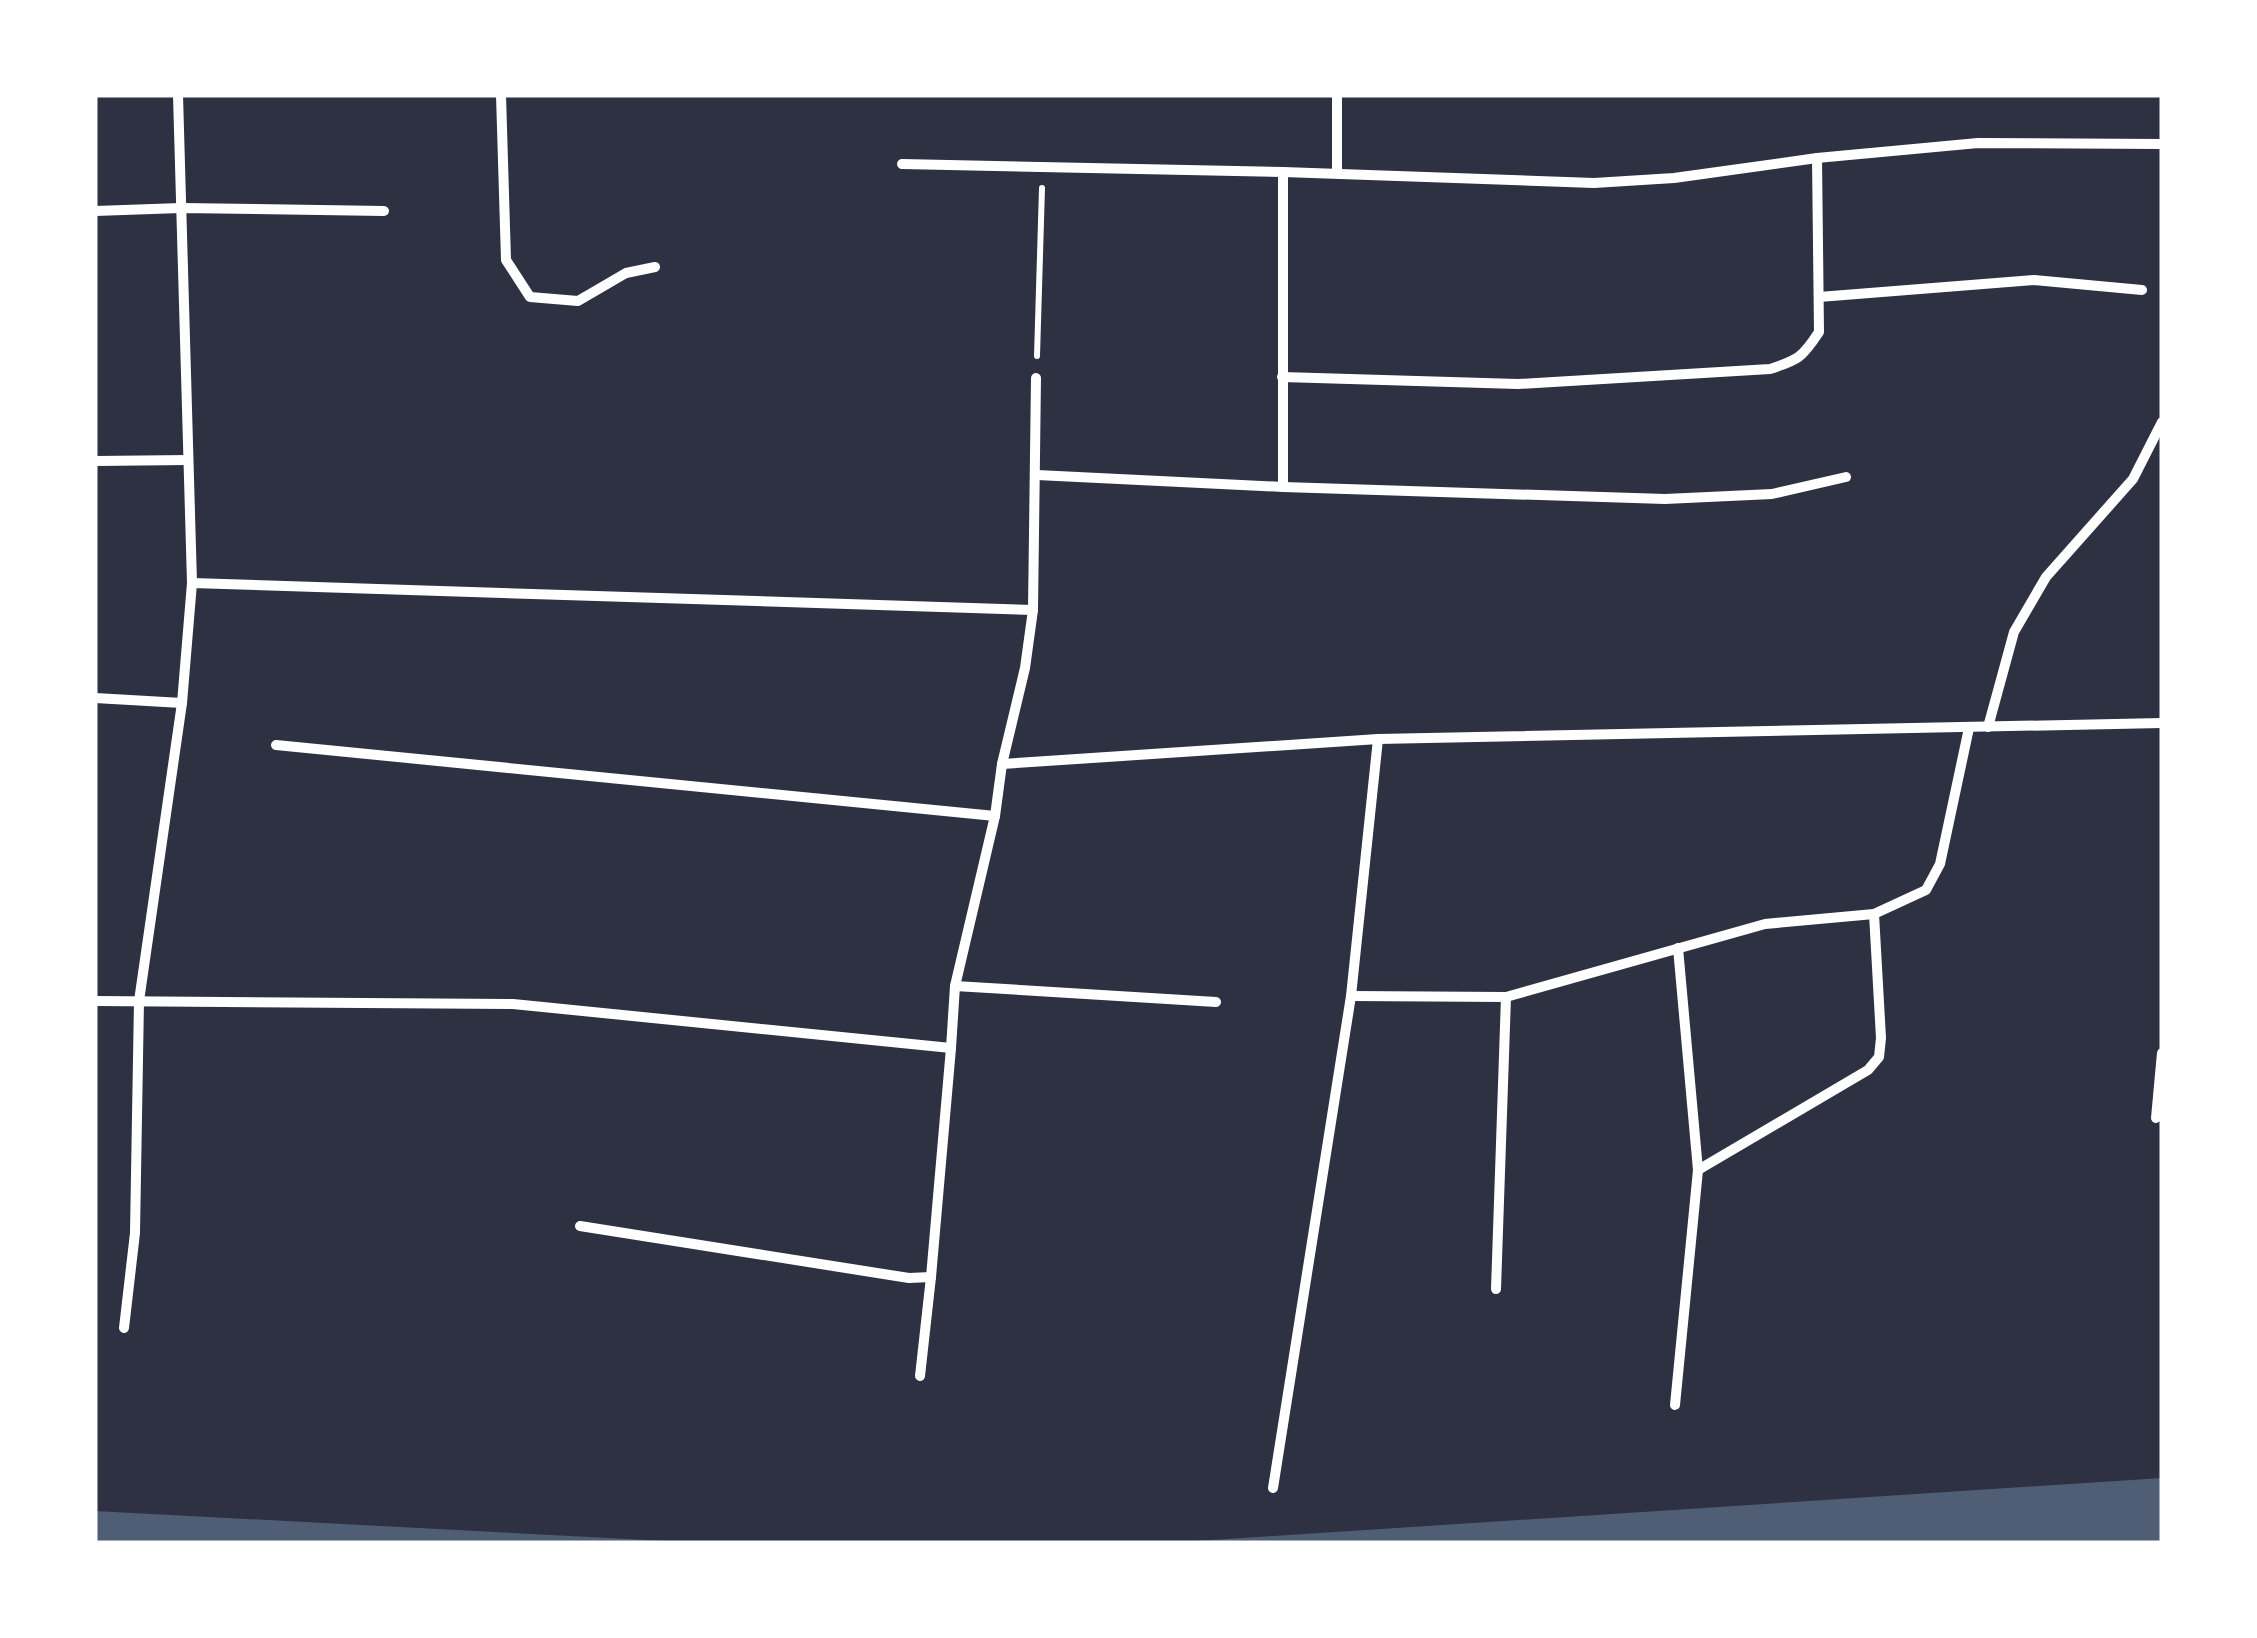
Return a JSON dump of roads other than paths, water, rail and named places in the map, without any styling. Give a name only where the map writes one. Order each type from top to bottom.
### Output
[{"type":"street","points":[[124,1328],[134,1234],[139,1001],[182,703],[192,582],[178,95]]},
{"type":"street","points":[[502,95],[506,260],[530,297],[578,300],[626,273],[654,267]]},
{"type":"street","points":[[1337,95],[1337,173]]},
{"type":"street","points":[[902,164],[1594,183],[1674,178],[1978,142],[2162,144]]},
{"type":"street","points":[[1282,377],[1518,384],[1770,369],[1796,360],[1818,332],[1818,158]]},
{"type":"street","points":[[1282,172],[1283,487]]},
{"type":"street","points":[[95,211],[384,211]]},
{"type":"street","points":[[1818,297],[2034,280],[2142,290]]},
{"type":"street","points":[[920,1376],[955,986],[995,816],[1034,610],[1036,378]]},
{"type":"street","points":[[1988,728],[2014,632],[2046,576],[2133,479],[2162,422]]},
{"type":"street","points":[[95,461],[188,460]]},
{"type":"street","points":[[1036,475],[1665,499],[1772,494],[1846,478]]},
{"type":"street","points":[[192,582],[1034,610]]},
{"type":"street","points":[[95,698],[182,703]]},
{"type":"street","points":[[1002,764],[1378,739],[2162,722]]},
{"type":"street","points":[[1350,996],[1506,996],[1765,924],[1874,914],[1926,890],[1940,864],[1969,728]]},
{"type":"street","points":[[1273,1488],[1350,996],[1378,739]]},
{"type":"street","points":[[276,745],[995,816]]},
{"type":"street","points":[[1698,1170],[1868,1070],[1879,1057],[1874,914]]},
{"type":"street","points":[[1675,1406],[1698,1170],[1678,948]]},
{"type":"street","points":[[955,986],[1216,1002]]},
{"type":"street","points":[[1496,1289],[1506,996]]},
{"type":"street","points":[[95,1000],[512,1004],[951,1048]]},
{"type":"street","points":[[2156,1118],[2162,1053]]},
{"type":"street","points":[[580,1226],[909,1278],[931,1278]]},
{"type":"water","points":[[2162,1478],[2162,1543],[1166,1543]]},
{"type":"water","points":[[95,1511],[704,1543],[95,1543]]}]
